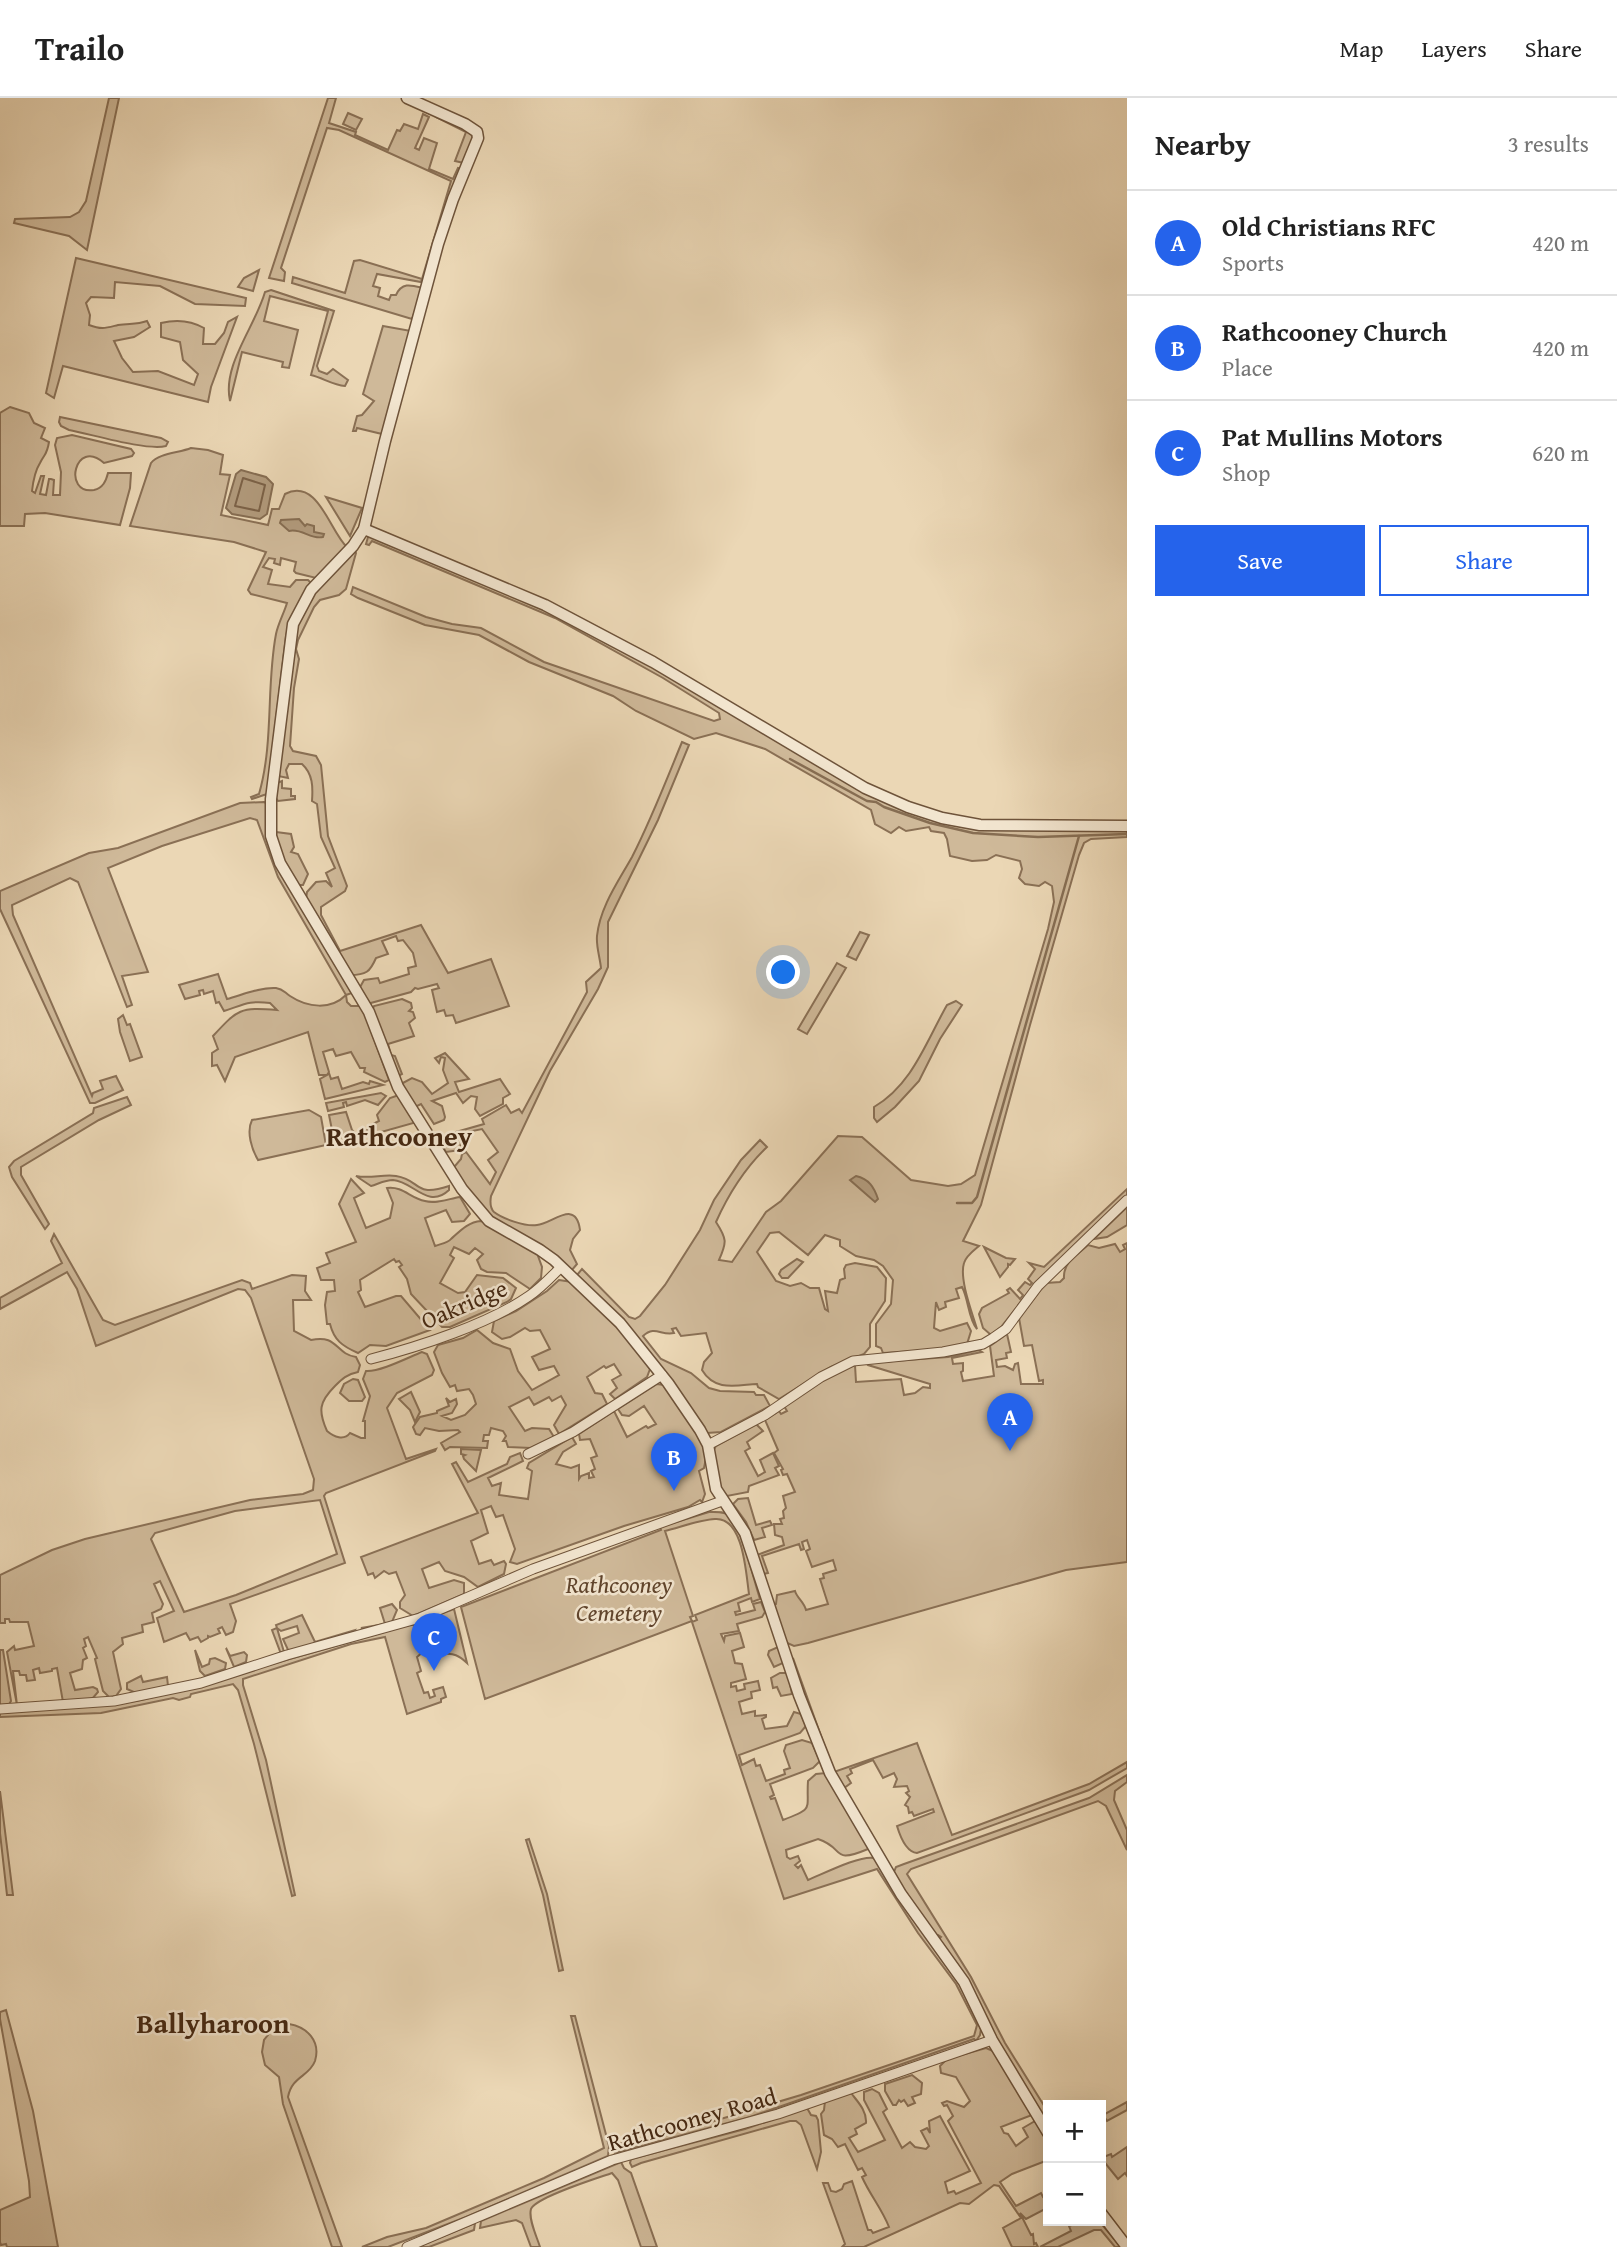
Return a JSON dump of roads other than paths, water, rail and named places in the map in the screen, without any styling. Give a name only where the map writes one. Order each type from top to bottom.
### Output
[{"type":"street","points":[[407,98],[475,129],[478,138],[438,244],[364,529],[353,546],[311,590],[289,637],[271,803],[271,836],[275,850],[312,919],[369,1012],[398,1087],[462,1189],[489,1220],[540,1250],[629,1332],[694,1420],[708,1445],[713,1482],[722,1501],[739,1521],[745,1533],[799,1695],[830,1773],[901,1894],[964,1982],[992,2040],[1043,2125]]},
{"type":"street","points":[[364,529],[545,605],[663,667],[856,784],[908,807],[942,818],[980,825],[1127,826]]},
{"type":"street","points":[[708,1445],[765,1415],[821,1377],[853,1361],[943,1352],[993,1339],[1006,1329],[1038,1286],[1127,1200]]},
{"type":"street","name":"Oakridge","points":[[371,1359],[439,1337],[504,1311],[538,1290],[561,1267]]},
{"type":"street","points":[[528,1454],[573,1432],[662,1374]]},
{"type":"street","points":[[0,1709],[114,1701],[209,1681],[297,1651],[420,1618],[533,1569],[722,1501]]},
{"type":"street","name":"Rathcooney Road","points":[[407,2247],[615,2159],[778,2114],[992,2040]]},
{"type":"street","points":[[1106,2220],[1127,2247]]},
{"type":"water","points":[[241,470],[266,477],[273,484],[267,514],[260,519],[232,514],[226,508],[236,474]]},
{"type":"water","points":[[299,519],[305,526],[314,526],[314,532],[324,534],[323,537],[289,531],[280,523],[281,520]]},
{"type":"water","points":[[856,1176],[868,1181],[873,1187],[878,1199],[875,1202],[850,1180]]},
{"type":"waterway","points":[[790,759],[867,801],[930,823],[973,833],[1038,837],[1127,834]]},
{"type":"waterway","points":[[957,1203],[972,1203],[977,1197],[1079,836]]},
{"type":"place","name":"Old Christians RFC","points":[[1010,1451]]},
{"type":"place","name":"Rathcooney Church","points":[[674,1491]]},
{"type":"place","name":"Pat Mullins Motors","points":[[434,1671]]},
{"type":"district","name":"Rathcooney","points":[[399,1135]]},
{"type":"district","name":"Ballyharoon","points":[[213,2022]]},
{"type":"park label","name":"Rathcooney Cemetery","points":[[619,1598]]}]
